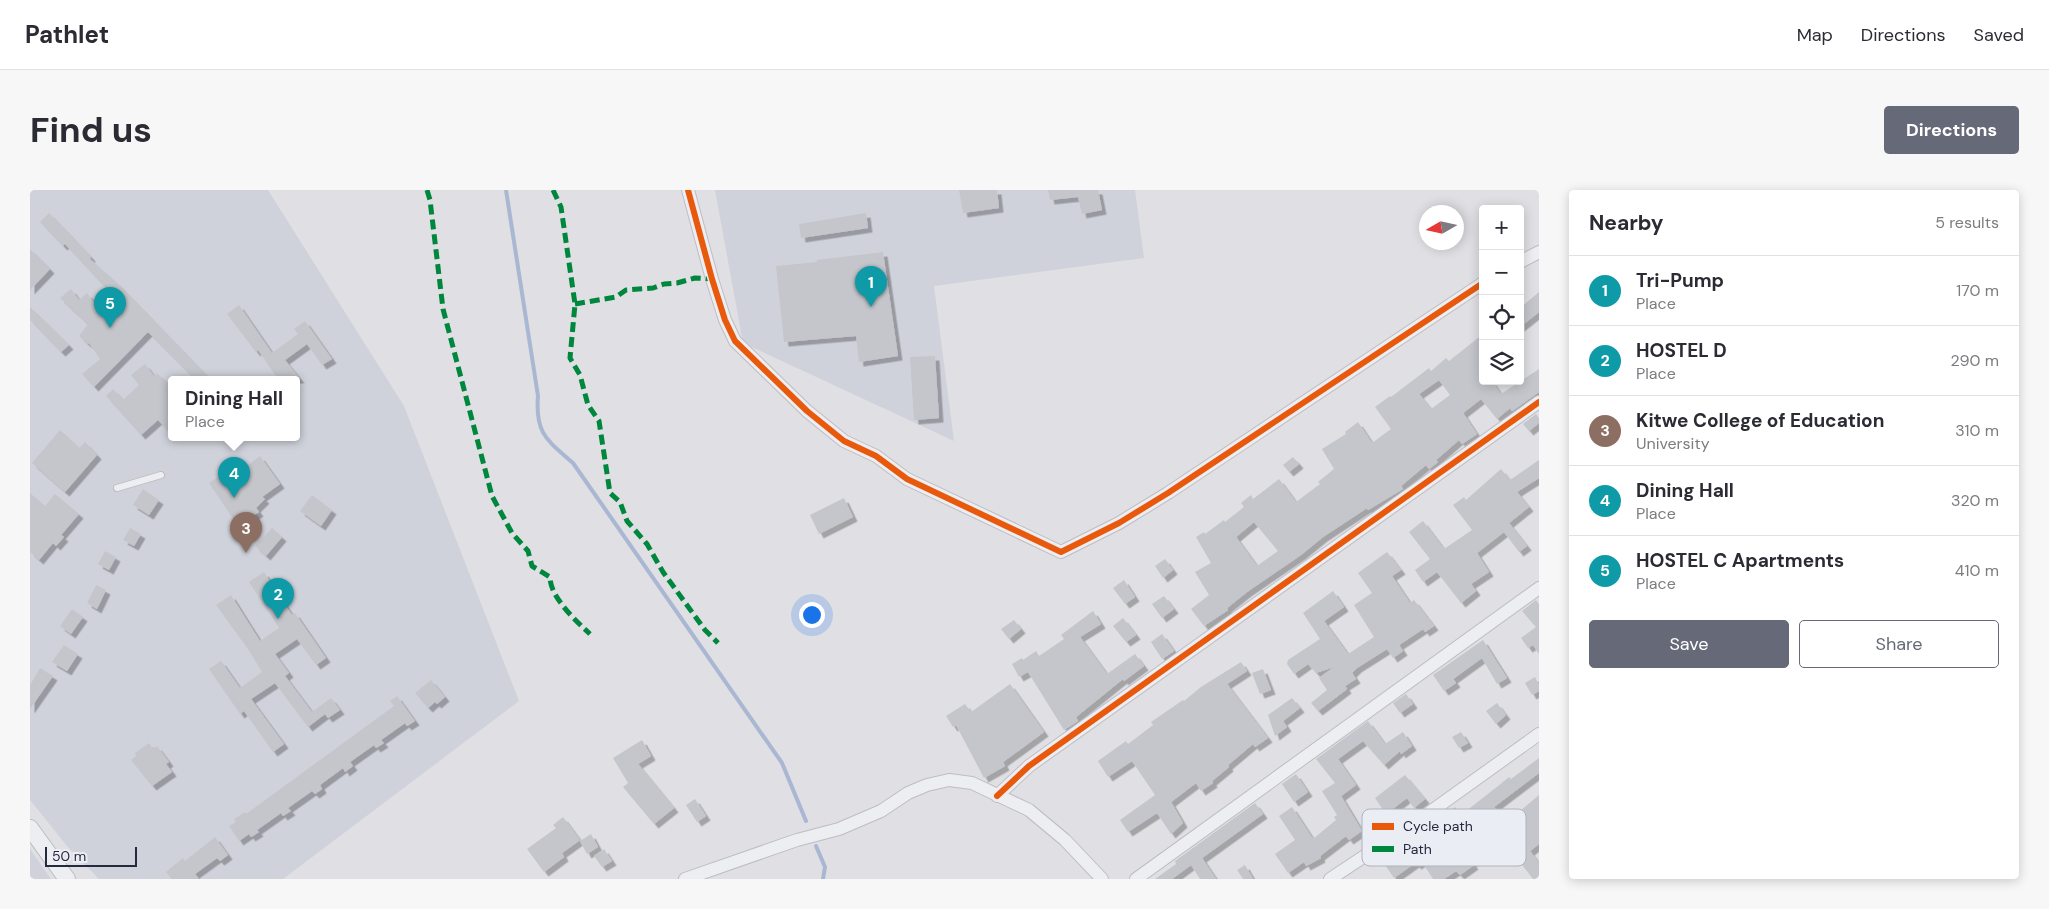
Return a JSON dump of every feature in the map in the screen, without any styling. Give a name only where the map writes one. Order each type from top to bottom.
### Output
[{"type":"street","points":[[688,190],[712,279],[725,320],[735,341],[807,411],[844,441],[876,456],[907,479],[1061,552],[1119,523],[1168,493],[1479,286]]},
{"type":"street","points":[[1524,260],[1539,252]]},
{"type":"street","points":[[997,796],[1029,766],[1539,402]]},
{"type":"street","points":[[1136,879],[1539,588]]},
{"type":"street","points":[[1434,809],[1539,734]]},
{"type":"street","points":[[685,879],[797,840],[839,829],[881,811],[908,793],[927,785],[949,780],[972,783],[1029,810],[1065,840],[1102,879]]},
{"type":"street","points":[[30,828],[67,879]]},
{"type":"street","points":[[1330,879],[1362,858]]},
{"type":"lane","points":[[117,488],[161,476]]},
{"type":"shaded area","points":[[30,190],[268,190],[404,406],[519,701],[283,879],[99,879],[67,846],[30,800]]},
{"type":"shaded area","points":[[715,190],[1135,190],[1144,258],[934,286],[954,441],[743,343]]},
{"type":"shaded area","points":[[30,849],[51,879],[30,879]]},
{"type":"building","points":[[959,190],[997,190],[999,208],[963,213]]},
{"type":"building","points":[[1048,190],[1098,190],[1102,210],[1082,214],[1078,197],[1050,200]]},
{"type":"building","points":[[49,213],[91,257],[90,259],[117,283],[207,376],[192,376],[148,332],[94,387],[82,374],[100,359],[89,343],[79,336],[88,324],[60,298],[71,289],[79,300],[87,293],[101,312],[115,298],[65,244],[63,246],[40,222]]},
{"type":"building","points":[[866,213],[868,228],[801,238],[799,224]]},
{"type":"building","points":[[30,249],[50,269],[30,290]]},
{"type":"building","points":[[883,252],[898,356],[859,362],[856,336],[784,342],[776,266]]},
{"type":"building","points":[[1539,292],[1539,312],[1524,324],[1524,305]]},
{"type":"building","points":[[239,305],[272,353],[298,334],[294,329],[305,321],[332,359],[322,365],[307,344],[285,360],[298,376],[276,376],[258,350],[256,352],[227,314]]},
{"type":"building","points":[[30,307],[69,345],[61,352],[30,320]]},
{"type":"building","points":[[1479,337],[1479,385],[1495,385],[1501,394],[1515,385],[1524,385],[1524,379],[1539,369],[1539,392],[1512,411],[1510,408],[1497,419],[1481,399],[1463,413],[1477,434],[1462,444],[1459,440],[1436,460],[1438,462],[1429,469],[1426,465],[1401,486],[1403,489],[1368,510],[1367,508],[1323,537],[1301,555],[1247,592],[1227,608],[1228,610],[1204,626],[1191,609],[1209,595],[1195,572],[1211,563],[1196,537],[1204,532],[1205,534],[1224,520],[1225,522],[1244,507],[1241,503],[1251,495],[1253,499],[1279,479],[1296,502],[1320,484],[1318,482],[1334,469],[1322,449],[1346,434],[1345,432],[1358,422],[1372,443],[1391,429],[1375,407],[1429,368],[1431,371],[1446,358],[1449,361]],"holes":[[[1439,380],[1450,395],[1431,409],[1419,394]],[[1254,522],[1278,551],[1257,566],[1236,537]]]},
{"type":"building","points":[[935,356],[939,418],[914,420],[910,357]]},
{"type":"building","points":[[145,364],[154,376],[157,373],[168,384],[168,431],[158,420],[141,435],[106,396],[113,389],[123,400],[139,385],[131,375]]},
{"type":"building","points":[[1536,414],[1539,418],[1539,423],[1529,431],[1523,424]]},
{"type":"building","points":[[60,430],[79,448],[85,442],[97,455],[65,492],[32,463]]},
{"type":"building","points":[[260,456],[280,484],[262,497],[265,499],[256,508],[259,512],[238,526],[209,483],[230,469],[234,475]]},
{"type":"building","points":[[1293,457],[1299,464],[1289,472],[1283,465]]},
{"type":"building","points":[[1539,460],[1539,478],[1517,492],[1529,507],[1509,523],[1527,546],[1519,552],[1504,532],[1477,553],[1489,572],[1471,584],[1476,591],[1461,603],[1437,572],[1423,582],[1415,570],[1430,559],[1409,532],[1423,521],[1444,549],[1472,530],[1453,505],[1464,497],[1466,500],[1501,469],[1510,480]]},
{"type":"building","points":[[143,489],[159,500],[149,515],[133,505]]},
{"type":"building","points":[[30,493],[45,506],[55,494],[79,514],[61,535],[64,537],[56,546],[53,543],[39,560],[30,552]]},
{"type":"building","points":[[312,495],[332,510],[321,526],[300,511]]},
{"type":"building","points":[[844,498],[853,517],[819,534],[810,515]]},
{"type":"building","points":[[130,528],[141,534],[134,546],[123,540]]},
{"type":"building","points":[[272,528],[282,537],[266,556],[255,546]]},
{"type":"building","points":[[105,551],[116,557],[109,570],[98,564]]},
{"type":"building","points":[[1387,552],[1401,570],[1392,576],[1410,603],[1414,600],[1434,626],[1425,632],[1423,629],[1399,645],[1403,651],[1393,658],[1387,649],[1357,668],[1352,673],[1356,679],[1345,686],[1347,689],[1318,711],[1311,703],[1327,690],[1319,678],[1334,667],[1316,673],[1308,664],[1294,674],[1287,664],[1288,660],[1320,639],[1303,613],[1333,591],[1344,607],[1324,621],[1348,654],[1374,637],[1354,605],[1372,593],[1358,573]]},
{"type":"building","points":[[1165,559],[1173,570],[1163,578],[1155,566]]},
{"type":"building","points":[[264,572],[292,615],[295,613],[326,658],[316,665],[297,639],[275,654],[289,673],[285,676],[312,712],[331,698],[340,710],[328,718],[325,714],[308,727],[275,683],[251,699],[284,744],[273,752],[244,711],[240,714],[209,669],[221,661],[240,688],[262,672],[216,605],[231,595],[260,641],[279,628],[249,582]]},
{"type":"building","points":[[1124,580],[1135,597],[1125,604],[1113,588]]},
{"type":"building","points":[[96,585],[106,590],[97,609],[87,603]]},
{"type":"building","points":[[1164,596],[1174,609],[1162,618],[1152,604]]},
{"type":"building","points":[[1536,600],[1539,604],[1539,654],[1533,645],[1528,648],[1521,638],[1536,627],[1522,611]]},
{"type":"building","points":[[72,609],[83,617],[71,634],[60,626]]},
{"type":"building","points":[[1093,611],[1101,624],[1080,637],[1107,674],[1135,654],[1144,666],[1124,681],[1123,679],[1076,717],[1078,721],[1064,730],[1028,672],[1019,677],[1012,664],[1022,658],[1023,660],[1036,651],[1039,656],[1064,639],[1061,635]]},
{"type":"building","points":[[1123,618],[1136,635],[1126,642],[1113,626]]},
{"type":"building","points":[[1014,620],[1021,629],[1009,639],[1001,629]]},
{"type":"building","points":[[1162,634],[1174,651],[1162,659],[1151,642]]},
{"type":"building","points":[[1483,640],[1507,678],[1497,684],[1482,658],[1453,679],[1456,683],[1444,691],[1433,675]]},
{"type":"building","points":[[64,645],[78,654],[67,671],[52,662]]},
{"type":"building","points":[[1241,662],[1247,671],[1227,684],[1268,738],[1255,747],[1253,744],[1228,765],[1229,767],[1212,781],[1213,783],[1201,791],[1196,783],[1171,802],[1183,823],[1171,834],[1157,813],[1128,832],[1120,820],[1155,795],[1132,761],[1108,777],[1098,761],[1126,741],[1128,744],[1153,725],[1151,722]]},
{"type":"building","points":[[40,668],[53,676],[30,709],[30,685]]},
{"type":"building","points":[[1263,669],[1271,690],[1260,694],[1252,673]]},
{"type":"building","points":[[1535,677],[1539,685],[1539,691],[1532,695],[1525,683]]},
{"type":"building","points":[[431,680],[445,697],[437,704],[435,702],[428,708],[415,693]]},
{"type":"building","points":[[1010,684],[1044,732],[1003,762],[1005,766],[984,778],[956,725],[953,727],[946,716],[965,704],[971,712]]},
{"type":"building","points":[[1406,694],[1413,704],[1400,713],[1393,703]]},
{"type":"building","points":[[397,696],[415,721],[407,726],[405,723],[381,740],[384,743],[376,748],[374,745],[350,762],[353,766],[345,772],[343,768],[320,785],[322,789],[315,794],[312,791],[288,808],[291,811],[283,816],[281,813],[257,830],[259,832],[251,837],[249,834],[239,841],[229,826],[236,822],[234,819],[245,812],[246,814],[394,706],[390,701]]},
{"type":"building","points":[[1292,698],[1300,708],[1283,721],[1287,727],[1275,736],[1268,715]]},
{"type":"building","points":[[1497,703],[1506,715],[1496,724],[1486,711]]},
{"type":"building","points":[[1368,721],[1385,744],[1403,732],[1412,746],[1401,754],[1400,751],[1384,765],[1363,741],[1338,759],[1356,785],[1341,796],[1362,831],[1349,840],[1346,836],[1320,856],[1321,858],[1306,866],[1304,862],[1288,873],[1275,854],[1295,840],[1279,816],[1292,807],[1313,839],[1336,820],[1334,817],[1337,815],[1322,791],[1335,783],[1316,759]]},
{"type":"building","points":[[1461,732],[1468,743],[1459,748],[1452,737]]},
{"type":"building","points":[[642,740],[651,756],[638,764],[674,808],[654,824],[623,787],[628,783],[613,758]]},
{"type":"building","points":[[149,743],[153,749],[157,746],[169,762],[166,764],[172,772],[152,786],[131,760],[136,756],[135,753]]},
{"type":"building","points":[[1539,758],[1539,773],[1494,807],[1496,809],[1469,809],[1509,777],[1511,779]]},
{"type":"building","points":[[1296,774],[1308,792],[1294,802],[1282,784]]},
{"type":"building","points":[[1405,775],[1425,799],[1414,808],[1407,798],[1393,809],[1383,809],[1375,798]]},
{"type":"building","points":[[1539,795],[1539,844],[1530,851],[1539,863],[1539,879],[1533,879],[1523,866],[1526,866],[1526,809],[1522,809]]},
{"type":"building","points":[[695,799],[706,816],[697,822],[686,805]]},
{"type":"building","points":[[1255,803],[1263,814],[1202,858],[1216,879],[1200,879],[1191,865],[1172,879],[1155,879],[1176,864],[1175,861]]},
{"type":"building","points":[[563,817],[580,840],[562,853],[564,857],[544,872],[527,849],[556,828],[553,825]]},
{"type":"building","points":[[591,834],[598,847],[587,854],[580,841]]},
{"type":"building","points":[[215,837],[228,855],[220,861],[217,858],[195,874],[199,879],[172,879],[166,872],[183,858],[185,861]]},
{"type":"building","points":[[604,849],[612,861],[602,867],[594,856]]},
{"type":"building","points":[[1245,865],[1253,879],[1243,879],[1237,870]]},
{"type":"building","points":[[1386,866],[1411,866],[1394,878]]},
{"type":"building","points":[[1425,866],[1473,866],[1460,875],[1456,871],[1444,879],[1433,879]]},
{"type":"waterway","points":[[506,190],[538,396],[541,428],[550,442],[573,463],[782,763],[806,821]]},
{"type":"waterway","points":[[816,846],[825,867],[823,879]]},
{"type":"marked path","points":[[427,190],[430,200],[443,309],[492,496],[512,533],[528,551],[532,566],[550,577],[554,593],[571,616],[590,634]]},
{"type":"marked path","points":[[553,190],[561,207],[575,304],[570,358],[580,375],[588,405],[599,421],[610,493],[620,502],[627,521],[647,544],[663,572],[705,630],[718,643]]},
{"type":"marked path","points":[[575,304],[616,297],[626,290],[653,288],[695,278],[712,279]]},
{"type":"cycle path","points":[[688,190],[712,279],[725,320],[735,341],[807,411],[844,441],[876,456],[907,479],[1061,552],[1119,523],[1168,493],[1479,286]]},
{"type":"cycle path","points":[[997,796],[1029,766],[1539,402]]},
{"type":"place","name":"Tri-Pump","points":[[871,307]]},
{"type":"place","name":"HOSTEL C Apartments","points":[[110,328]]},
{"type":"place","name":"Dining Hall","points":[[234,498]]},
{"type":"place","name":"Kitwe College of Education","points":[[246,553]]},
{"type":"place","name":"HOSTEL D","points":[[278,619]]}]
